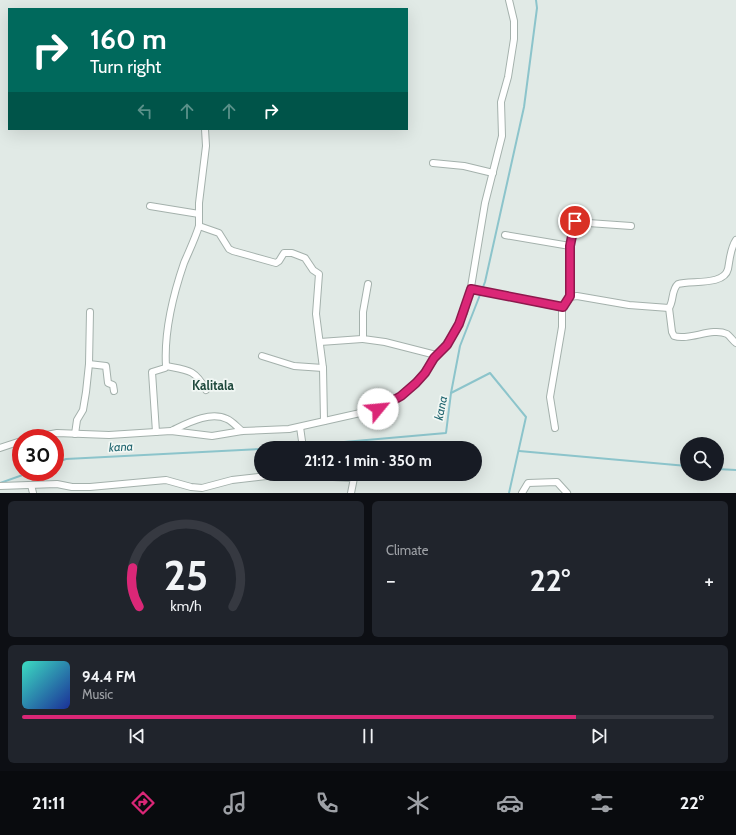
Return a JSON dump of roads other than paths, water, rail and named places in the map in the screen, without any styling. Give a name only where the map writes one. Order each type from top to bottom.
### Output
[{"type":"street","points":[[64,433],[109,435],[171,431],[212,436],[242,431],[283,430],[378,409],[401,396],[420,379],[436,355],[447,345],[459,324],[471,289],[485,203],[502,136],[501,102],[514,45],[514,21],[509,0]]},
{"type":"street","points":[[166,366],[166,344],[171,313],[184,265],[199,226],[206,146],[205,130]]},
{"type":"street","points":[[433,163],[464,166],[493,174]]},
{"type":"street","points":[[150,206],[199,214]]},
{"type":"street","points":[[556,428],[550,397],[562,327],[562,307],[570,296],[570,246],[575,221],[631,226]]},
{"type":"street","points":[[199,226],[219,234],[229,249],[238,253],[276,263],[286,252],[306,259],[313,270],[318,272],[320,275],[316,305],[322,368],[324,421]]},
{"type":"street","points":[[505,235],[570,246]]},
{"type":"street","points":[[736,240],[732,248],[727,272],[724,277],[715,280],[678,284],[674,288],[671,305],[669,308],[672,332],[674,336],[684,338],[703,333],[727,334],[736,343]]},
{"type":"street","points":[[362,339],[363,312],[368,284]]},
{"type":"street","points":[[471,289],[562,307]]},
{"type":"street","points":[[570,296],[593,297],[629,305],[669,308]]},
{"type":"street","points":[[75,434],[77,420],[83,410],[88,364],[90,312]]},
{"type":"street","points":[[320,342],[362,339],[385,342],[436,355]]},
{"type":"street","points":[[262,356],[301,367],[322,368]]},
{"type":"street","points":[[88,364],[106,366],[108,383],[113,384],[114,391]]},
{"type":"street","points":[[156,432],[152,373],[154,370],[164,368],[166,366],[182,369],[196,375],[206,390]]},
{"type":"street","points":[[171,431],[193,422],[216,416],[227,419],[242,431]]},
{"type":"street","points":[[300,427],[302,441]]},
{"type":"street","points":[[0,448],[12,444]]},
{"type":"street","points":[[0,486],[57,484],[67,486],[96,486],[166,480],[191,487],[202,488],[232,480],[254,477]]},
{"type":"street","points":[[351,493],[353,481]]},
{"type":"street","points":[[522,493],[528,482],[558,482],[567,493]]},
{"type":"street","points":[[31,485],[32,493]]},
{"type":"street","points":[[66,493],[67,486]]},
{"type":"waterway","points":[[451,393],[460,346],[485,282],[524,107],[537,8],[536,0]]},
{"type":"waterway","name":"kana","points":[[355,441],[446,433],[451,393],[490,373],[526,417],[509,493]]},
{"type":"waterway","name":"kana","points":[[64,460],[254,449]]},
{"type":"waterway","points":[[519,451],[680,465]]},
{"type":"waterway","points":[[724,469],[736,470]]},
{"type":"waterway","name":"kana","points":[[0,483],[12,479]]},
{"type":"district","name":"Kalitala","points":[[213,385]]}]
